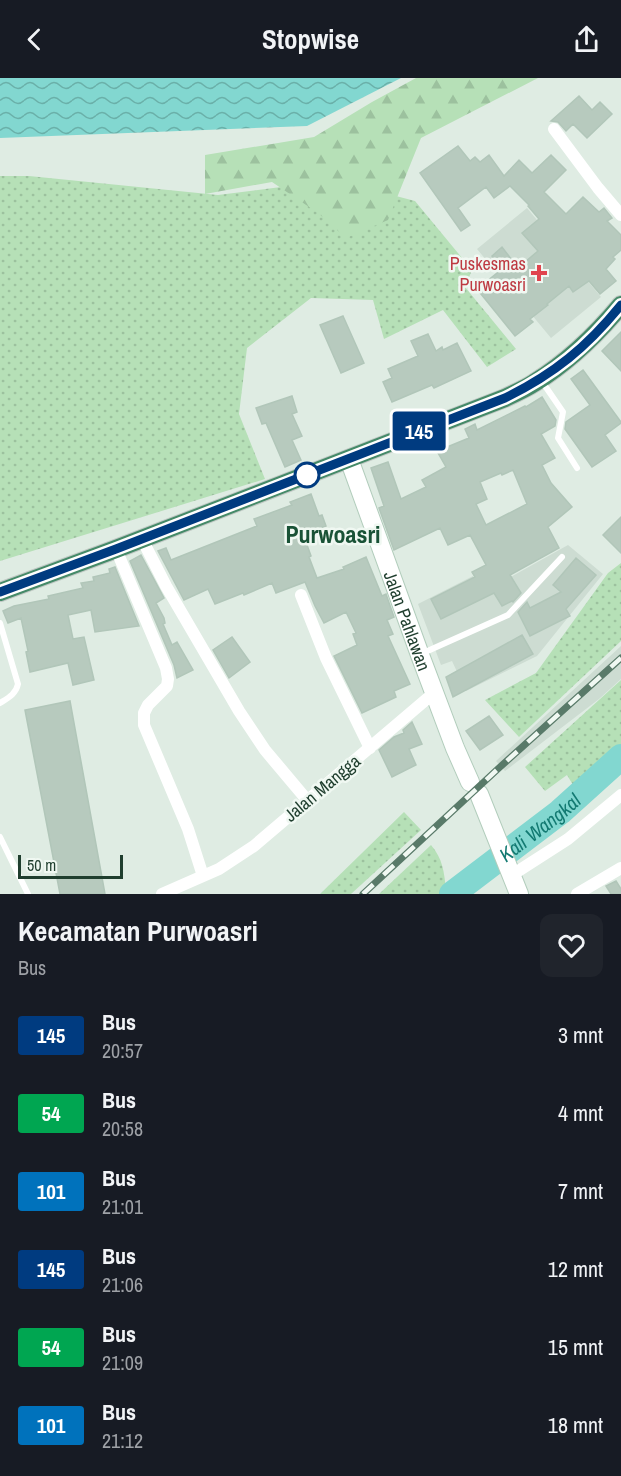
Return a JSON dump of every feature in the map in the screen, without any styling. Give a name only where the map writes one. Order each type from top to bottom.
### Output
[{"type":"highway","points":[[0,592],[505,398],[533,384],[557,368],[583,347],[621,305]]},
{"type":"main road","name":"Jalan Pahlawan","points":[[349,459],[455,748],[475,788],[519,894]]},
{"type":"street","points":[[554,129],[621,215]]},
{"type":"street","points":[[142,539],[165,586],[239,711],[265,750],[307,800]]},
{"type":"street","points":[[116,549],[166,668],[168,679],[167,686],[148,705],[144,713],[144,725],[188,829],[203,876]]},
{"type":"street","points":[[301,594],[326,658],[370,748]]},
{"type":"street","name":"Jalan Mangga","points":[[162,894],[219,869],[254,846],[435,693]]},
{"type":"street","points":[[510,871],[568,839],[619,800]]},
{"type":"street","points":[[577,894],[621,868]]},
{"type":"lane","points":[[540,379],[563,412],[558,438],[577,468]]},
{"type":"lane","points":[[420,655],[508,615],[562,557]]},
{"type":"lane","points":[[0,623],[18,684],[11,696],[0,703]]},
{"type":"lane","points":[[0,837],[28,894]]},
{"type":"shaded area","name":"Puskesmas Purwoasri","points":[[527,208],[601,297],[551,338],[477,249]]},
{"type":"shaded area","points":[[568,545],[603,574],[537,656],[466,691],[452,661],[441,665],[418,604],[473,576],[482,593]]},
{"type":"shaded area","points":[[621,646],[621,679],[599,699],[505,771],[496,761]]},
{"type":"green space","points":[[416,78],[538,78],[421,138],[388,220],[346,238],[318,213],[272,182],[205,194],[205,155],[314,137]]},
{"type":"green space","points":[[0,176],[29,176],[218,195],[335,180],[415,201],[472,270],[465,287],[516,349],[487,367],[443,310],[384,339],[373,300],[311,298],[247,348],[239,414],[265,479],[0,561]]},
{"type":"green space","points":[[621,563],[621,641],[519,737],[485,700],[536,673],[608,573]]},
{"type":"green space","points":[[621,680],[621,746],[576,790],[567,775],[545,791],[525,767]]},
{"type":"green space","points":[[404,812],[421,830],[351,894],[320,894]]},
{"type":"green space","points":[[431,845],[444,871],[446,889],[441,894],[379,894]]},
{"type":"water","points":[[0,78],[401,78],[307,126],[0,138]]},
{"type":"building","points":[[579,96],[592,110],[600,102],[612,114],[587,138],[573,124],[566,131],[558,122],[551,121]]},
{"type":"building","points":[[458,146],[470,161],[475,157],[480,162],[489,155],[504,176],[519,160],[532,173],[551,155],[566,170],[544,192],[566,214],[583,197],[599,212],[604,208],[612,218],[607,221],[621,235],[621,250],[613,257],[615,259],[606,269],[616,281],[600,294],[589,281],[573,292],[569,286],[530,319],[533,322],[515,336],[477,289],[502,269],[492,256],[502,247],[518,268],[538,251],[522,233],[539,219],[510,186],[494,198],[486,187],[458,208],[470,225],[461,231],[420,173]]},
{"type":"building","points":[[343,316],[364,363],[341,373],[320,325]]},
{"type":"building","points":[[621,332],[621,371],[602,351]]},
{"type":"building","points":[[428,334],[436,351],[457,343],[471,371],[434,388],[432,385],[392,402],[383,382],[392,378],[388,369],[418,356],[411,341]]},
{"type":"building","points":[[583,370],[621,422],[605,435],[616,451],[592,467],[565,429],[566,422],[590,405],[571,379]]},
{"type":"building","points":[[292,396],[297,412],[292,414],[302,436],[292,440],[301,460],[285,467],[266,423],[262,424],[256,408]]},
{"type":"building","points":[[542,397],[556,420],[555,426],[541,434],[555,458],[542,465],[551,483],[572,507],[548,527],[559,548],[510,575],[521,593],[513,602],[502,606],[494,593],[441,619],[431,599],[475,577],[472,572],[486,565],[470,535],[448,545],[440,528],[394,550],[379,508],[384,506],[371,468],[388,462],[401,499],[426,487],[422,480],[446,467],[437,451],[469,438],[465,429],[475,424],[477,430]],"holes":[[[513,470],[527,504],[486,525],[476,504],[487,499],[480,482]]]},
{"type":"building","points":[[311,494],[319,516],[322,515],[326,526],[303,534],[317,578],[344,569],[343,567],[366,557],[382,596],[386,594],[394,617],[387,620],[393,634],[388,636],[410,684],[394,691],[396,697],[362,713],[334,656],[357,645],[353,634],[356,633],[346,612],[324,623],[305,582],[276,593],[272,583],[215,604],[208,589],[184,600],[158,551],[166,548],[171,560],[257,526],[254,519],[292,505],[290,502]]},
{"type":"building","points":[[621,517],[621,553],[603,535]]},
{"type":"building","points":[[141,555],[164,598],[156,603],[164,618],[165,623],[163,624],[172,645],[177,642],[193,670],[177,678],[174,665],[130,561]]},
{"type":"building","points":[[576,558],[596,575],[566,609],[570,616],[530,636],[518,612],[527,602],[530,608],[561,592],[553,585]]},
{"type":"building","points":[[115,567],[139,626],[95,632],[91,610],[68,615],[73,639],[84,637],[94,680],[73,685],[68,663],[30,672],[21,618],[8,623],[3,611],[14,606],[49,599],[48,596],[83,588],[81,583],[94,581],[93,577],[110,573],[109,569]]},
{"type":"building","points":[[522,635],[533,654],[453,697],[446,677]]},
{"type":"building","points":[[232,637],[250,662],[229,678],[213,650]]},
{"type":"building","points":[[70,701],[105,894],[60,894],[25,710]]},
{"type":"building","points":[[489,716],[503,735],[480,750],[466,731]]},
{"type":"building","points":[[412,722],[422,744],[409,749],[416,765],[392,777],[379,750],[394,737],[404,733],[403,730]]},
{"type":"building","points":[[616,881],[621,894],[611,894],[606,886]]},
{"type":"waterway","name":"Kali Wangkal","points":[[452,894],[560,812],[621,757]]},
{"type":"railway","points":[[363,894],[621,658]]},
{"type":"bus line","name":"145","points":[[0,592],[505,398],[533,384],[557,368],[583,347],[621,305]]},
{"type":"place","name":"Puskesmas Purwoasri","points":[[539,273]]},
{"type":"district","name":"Purwoasri","points":[[333,534]]}]
